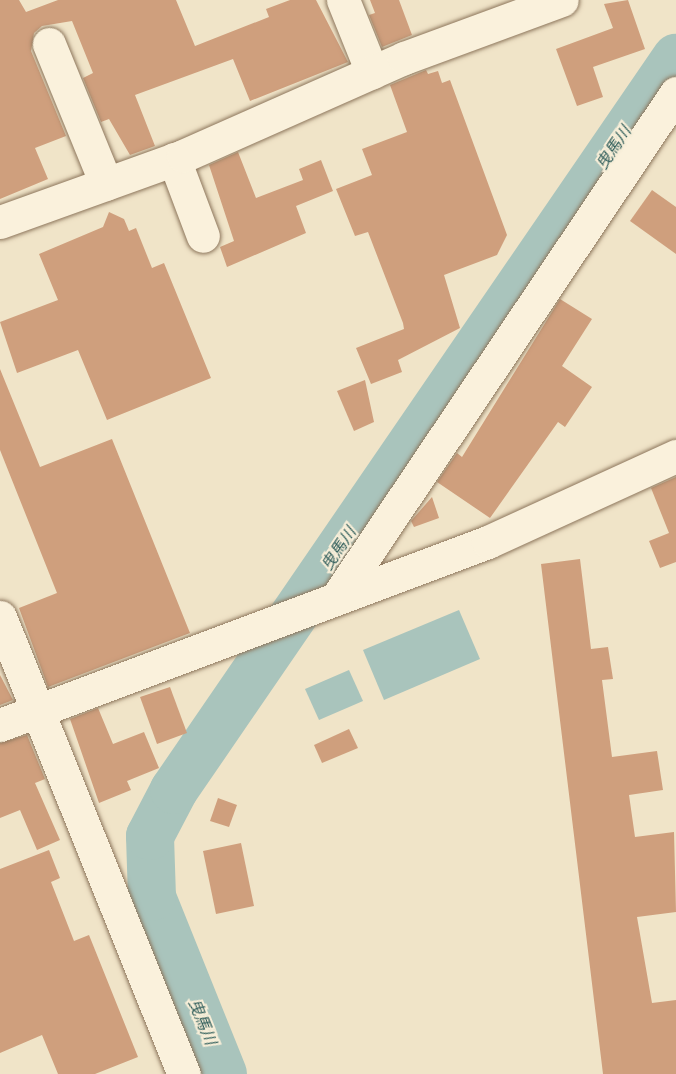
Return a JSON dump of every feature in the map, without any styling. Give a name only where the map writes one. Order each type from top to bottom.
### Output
[{"type":"street","points":[[343,0],[372,72]]},
{"type":"street","points":[[0,222],[174,159],[372,72],[562,0]]},
{"type":"street","points":[[49,44],[106,184]]},
{"type":"street","points":[[332,598],[676,93]]},
{"type":"street","points":[[174,159],[203,236]]},
{"type":"street","points":[[0,725],[262,624],[488,542],[676,456]]},
{"type":"street","points":[[0,617],[184,1074]]},
{"type":"water","points":[[459,610],[480,659],[384,700],[363,650]]},
{"type":"water","points":[[349,670],[363,701],[319,720],[305,689]]},
{"type":"building","points":[[0,0],[19,0],[26,12],[58,0],[176,0],[195,46],[269,17],[266,9],[290,0],[316,0],[348,62],[250,101],[233,59],[135,95],[155,146],[130,155],[109,119],[101,122],[83,78],[93,73],[72,21],[42,26],[34,33],[31,51],[66,136],[35,148],[48,179],[0,199]]},
{"type":"building","points":[[370,0],[399,0],[412,35],[382,47],[369,15],[375,13]]},
{"type":"building","points":[[628,0],[645,49],[593,67],[603,97],[577,106],[556,49],[613,28],[604,4]]},
{"type":"building","points":[[426,70],[428,74],[438,71],[442,83],[450,80],[507,235],[497,255],[444,275],[460,328],[398,360],[402,372],[371,384],[356,348],[404,329],[403,323],[368,232],[355,236],[336,189],[372,175],[362,149],[407,132],[390,85]]},
{"type":"building","points":[[238,152],[256,198],[303,180],[299,169],[321,160],[333,191],[296,206],[306,233],[227,267],[220,247],[234,241],[209,165]]},
{"type":"building","points":[[652,190],[676,207],[676,254],[630,221]]},
{"type":"building","points":[[109,212],[124,219],[129,231],[136,228],[152,268],[164,263],[211,378],[107,420],[78,350],[17,373],[0,322],[58,300],[39,254],[103,227]]},
{"type":"building","points":[[560,299],[592,319],[562,366],[592,387],[565,427],[558,422],[490,518],[437,482],[457,453],[462,457]]},
{"type":"building","points":[[0,369],[40,467],[112,439],[190,633],[48,687],[19,608],[57,593],[0,450]]},
{"type":"building","points":[[365,380],[374,422],[354,431],[337,391]]},
{"type":"building","points":[[676,477],[676,562],[660,568],[649,541],[669,533],[651,488]]},
{"type":"building","points":[[432,497],[439,518],[414,527],[411,521]]},
{"type":"building","points":[[580,559],[591,649],[608,647],[613,679],[602,680],[612,757],[657,751],[663,790],[629,795],[635,837],[674,832],[676,912],[637,917],[652,1003],[676,1000],[676,1074],[603,1074],[541,564]]},
{"type":"building","points":[[0,675],[13,700],[0,705]]},
{"type":"building","points":[[170,687],[187,733],[157,744],[140,697]]},
{"type":"building","points":[[98,708],[113,744],[144,732],[159,768],[127,781],[131,790],[99,803],[70,719]]},
{"type":"building","points":[[349,729],[358,748],[322,763],[314,745]]},
{"type":"building","points":[[27,735],[45,779],[35,783],[60,840],[37,850],[20,810],[0,818],[0,743]]},
{"type":"building","points":[[218,798],[237,805],[229,827],[210,821]]},
{"type":"building","points":[[241,843],[254,906],[216,914],[203,851]]},
{"type":"building","points":[[49,850],[60,878],[51,882],[74,941],[89,935],[138,1057],[95,1074],[58,1074],[42,1035],[0,1053],[0,869]]},
{"type":"waterway","name":"曳馬川","points":[[223,1074],[152,897],[150,836],[174,790],[676,58]]}]
